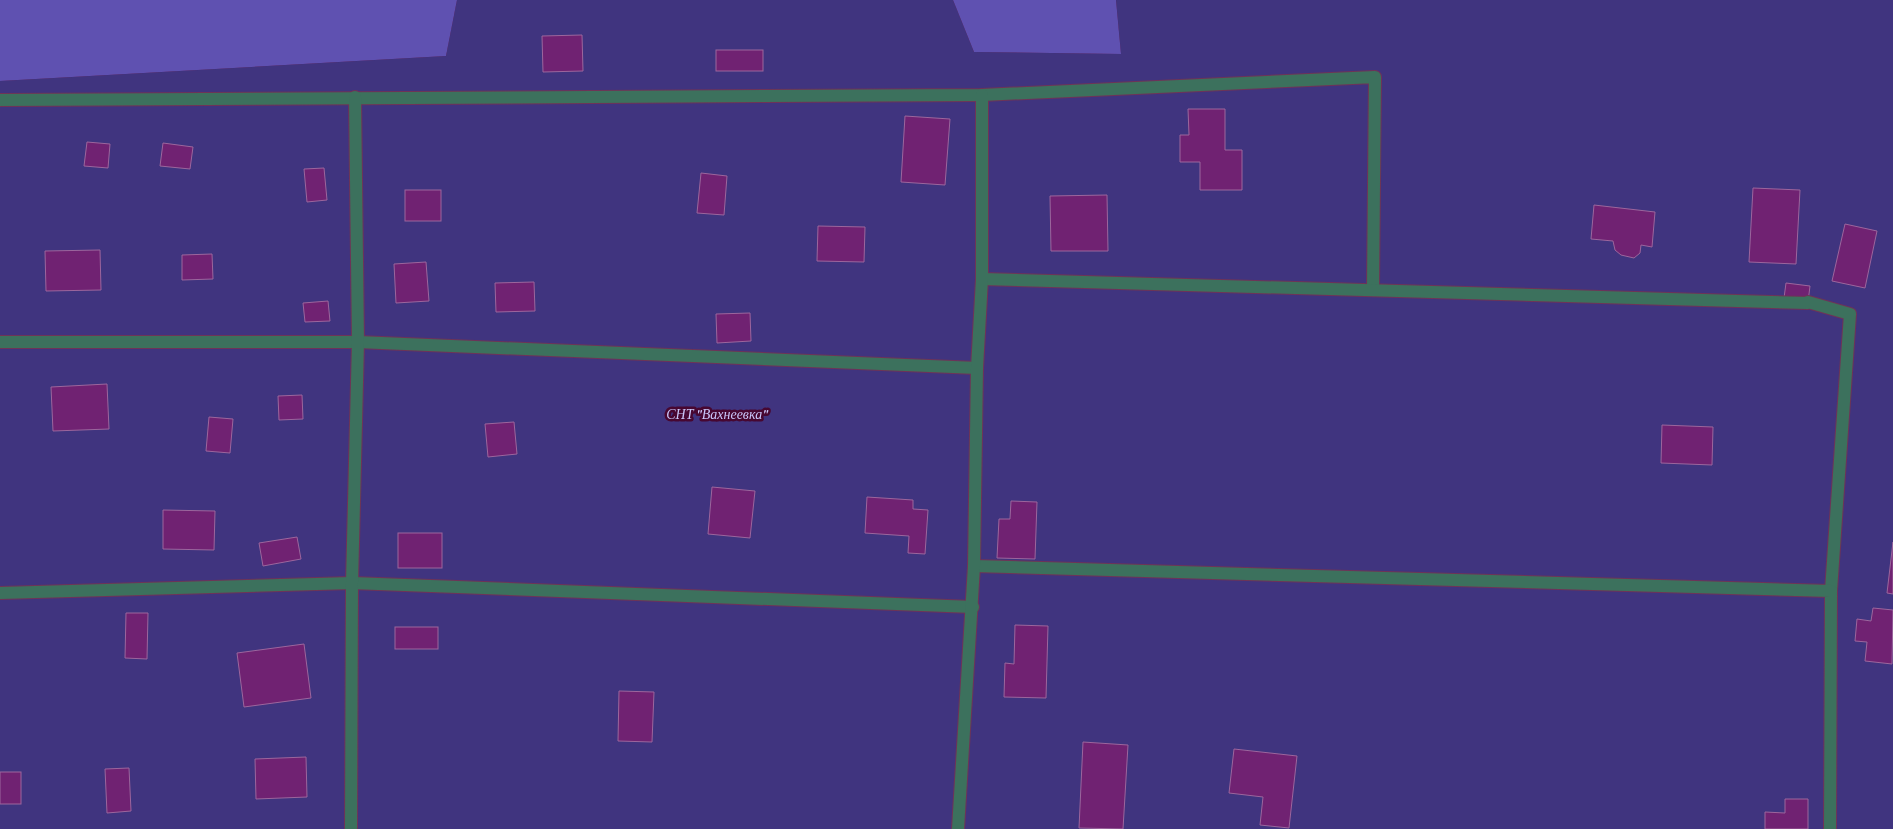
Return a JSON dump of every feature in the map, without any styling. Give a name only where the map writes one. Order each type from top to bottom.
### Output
[{"type":"lane","points":[[0,100],[982,95],[1374,77],[1373,290]]},
{"type":"lane","points":[[958,829],[973,607],[977,368],[982,279],[982,95]]},
{"type":"lane","points":[[351,829],[352,583],[358,342],[355,97]]},
{"type":"lane","points":[[982,279],[1808,302],[1850,314],[1832,591],[1830,829]]},
{"type":"lane","points":[[0,342],[358,342],[977,368]]},
{"type":"lane","points":[[974,566],[1832,591]]},
{"type":"lane","points":[[0,593],[352,583],[973,607]]},
{"type":"green space","name":"СНТ \"Вахнеевка\"","points":[[457,0],[953,0],[974,52],[1121,54],[1116,0],[1893,0],[1893,829],[0,829],[0,81],[446,56]]},
{"type":"shaded area","points":[[0,0],[457,0],[446,56],[0,81]]},
{"type":"shaded area","points":[[953,0],[1116,0],[1121,54],[974,52]]},
{"type":"building","points":[[582,35],[583,71],[543,72],[542,36]]},
{"type":"building","points":[[716,50],[763,50],[763,71],[716,71]]},
{"type":"building","points":[[1188,109],[1225,109],[1225,150],[1242,150],[1242,190],[1200,190],[1200,162],[1180,162],[1180,135],[1189,135]]},
{"type":"building","points":[[905,116],[950,119],[945,185],[901,182]]},
{"type":"building","points":[[87,142],[110,144],[108,168],[84,166]]},
{"type":"building","points":[[163,143],[193,147],[190,169],[160,166]]},
{"type":"building","points":[[324,168],[327,200],[307,202],[304,169]]},
{"type":"building","points":[[701,173],[727,176],[724,215],[697,213]]},
{"type":"building","points":[[1753,188],[1800,190],[1796,264],[1749,262]]},
{"type":"building","points":[[405,190],[441,190],[441,221],[405,221]]},
{"type":"building","points":[[1107,195],[1108,251],[1051,251],[1050,196]]},
{"type":"building","points":[[1594,205],[1655,212],[1652,247],[1641,245],[1640,253],[1634,258],[1621,255],[1615,250],[1613,241],[1591,239]]},
{"type":"building","points":[[1845,224],[1877,231],[1865,288],[1832,281]]},
{"type":"building","points":[[818,226],[865,227],[864,262],[817,261]]},
{"type":"building","points":[[100,250],[101,290],[46,291],[45,251]]},
{"type":"building","points":[[212,254],[213,279],[182,280],[182,255]]},
{"type":"building","points":[[426,262],[429,301],[396,303],[394,264]]},
{"type":"building","points":[[534,282],[535,311],[496,312],[495,283]]},
{"type":"building","points":[[1786,283],[1810,286],[1808,302],[1784,298]]},
{"type":"building","points":[[328,301],[330,321],[305,322],[303,303]]},
{"type":"building","points":[[750,313],[751,341],[717,343],[716,314]]},
{"type":"building","points":[[107,384],[109,429],[53,431],[51,387]]},
{"type":"building","points":[[302,395],[303,419],[279,420],[278,396]]},
{"type":"building","points":[[209,417],[233,419],[230,453],[206,451]]},
{"type":"building","points":[[514,422],[517,454],[488,457],[485,424]]},
{"type":"building","points":[[1662,425],[1713,427],[1712,465],[1661,463]]},
{"type":"building","points":[[712,487],[755,491],[750,538],[708,534]]},
{"type":"building","points":[[867,497],[913,500],[913,509],[928,510],[925,554],[908,553],[909,536],[865,533]]},
{"type":"building","points":[[1011,501],[1037,502],[1035,559],[997,558],[999,519],[1010,519]]},
{"type":"building","points":[[163,510],[215,511],[214,550],[163,549]]},
{"type":"building","points":[[398,533],[442,533],[442,568],[398,568]]},
{"type":"building","points":[[297,537],[301,559],[263,566],[259,543]]},
{"type":"building","points":[[1893,542],[1893,594],[1887,593]]},
{"type":"building","points":[[1873,608],[1893,610],[1892,664],[1865,661],[1867,642],[1855,641],[1857,619],[1871,621]]},
{"type":"building","points":[[126,613],[148,613],[147,659],[125,658]]},
{"type":"building","points":[[1015,625],[1048,626],[1046,698],[1004,697],[1005,663],[1014,664]]},
{"type":"building","points":[[395,627],[438,627],[438,649],[395,649]]},
{"type":"building","points":[[304,644],[311,698],[244,707],[237,653]]},
{"type":"building","points":[[619,691],[654,692],[652,742],[618,741]]},
{"type":"building","points":[[1083,742],[1128,745],[1123,829],[1079,828]]},
{"type":"building","points":[[1234,749],[1297,756],[1289,828],[1260,825],[1263,797],[1229,793]]},
{"type":"building","points":[[306,757],[307,797],[256,799],[255,759]]},
{"type":"building","points":[[129,768],[131,811],[107,813],[105,769]]},
{"type":"building","points":[[0,772],[21,772],[21,804],[0,804]]},
{"type":"building","points":[[1785,799],[1808,799],[1808,829],[1765,829],[1765,812],[1785,813]]}]
